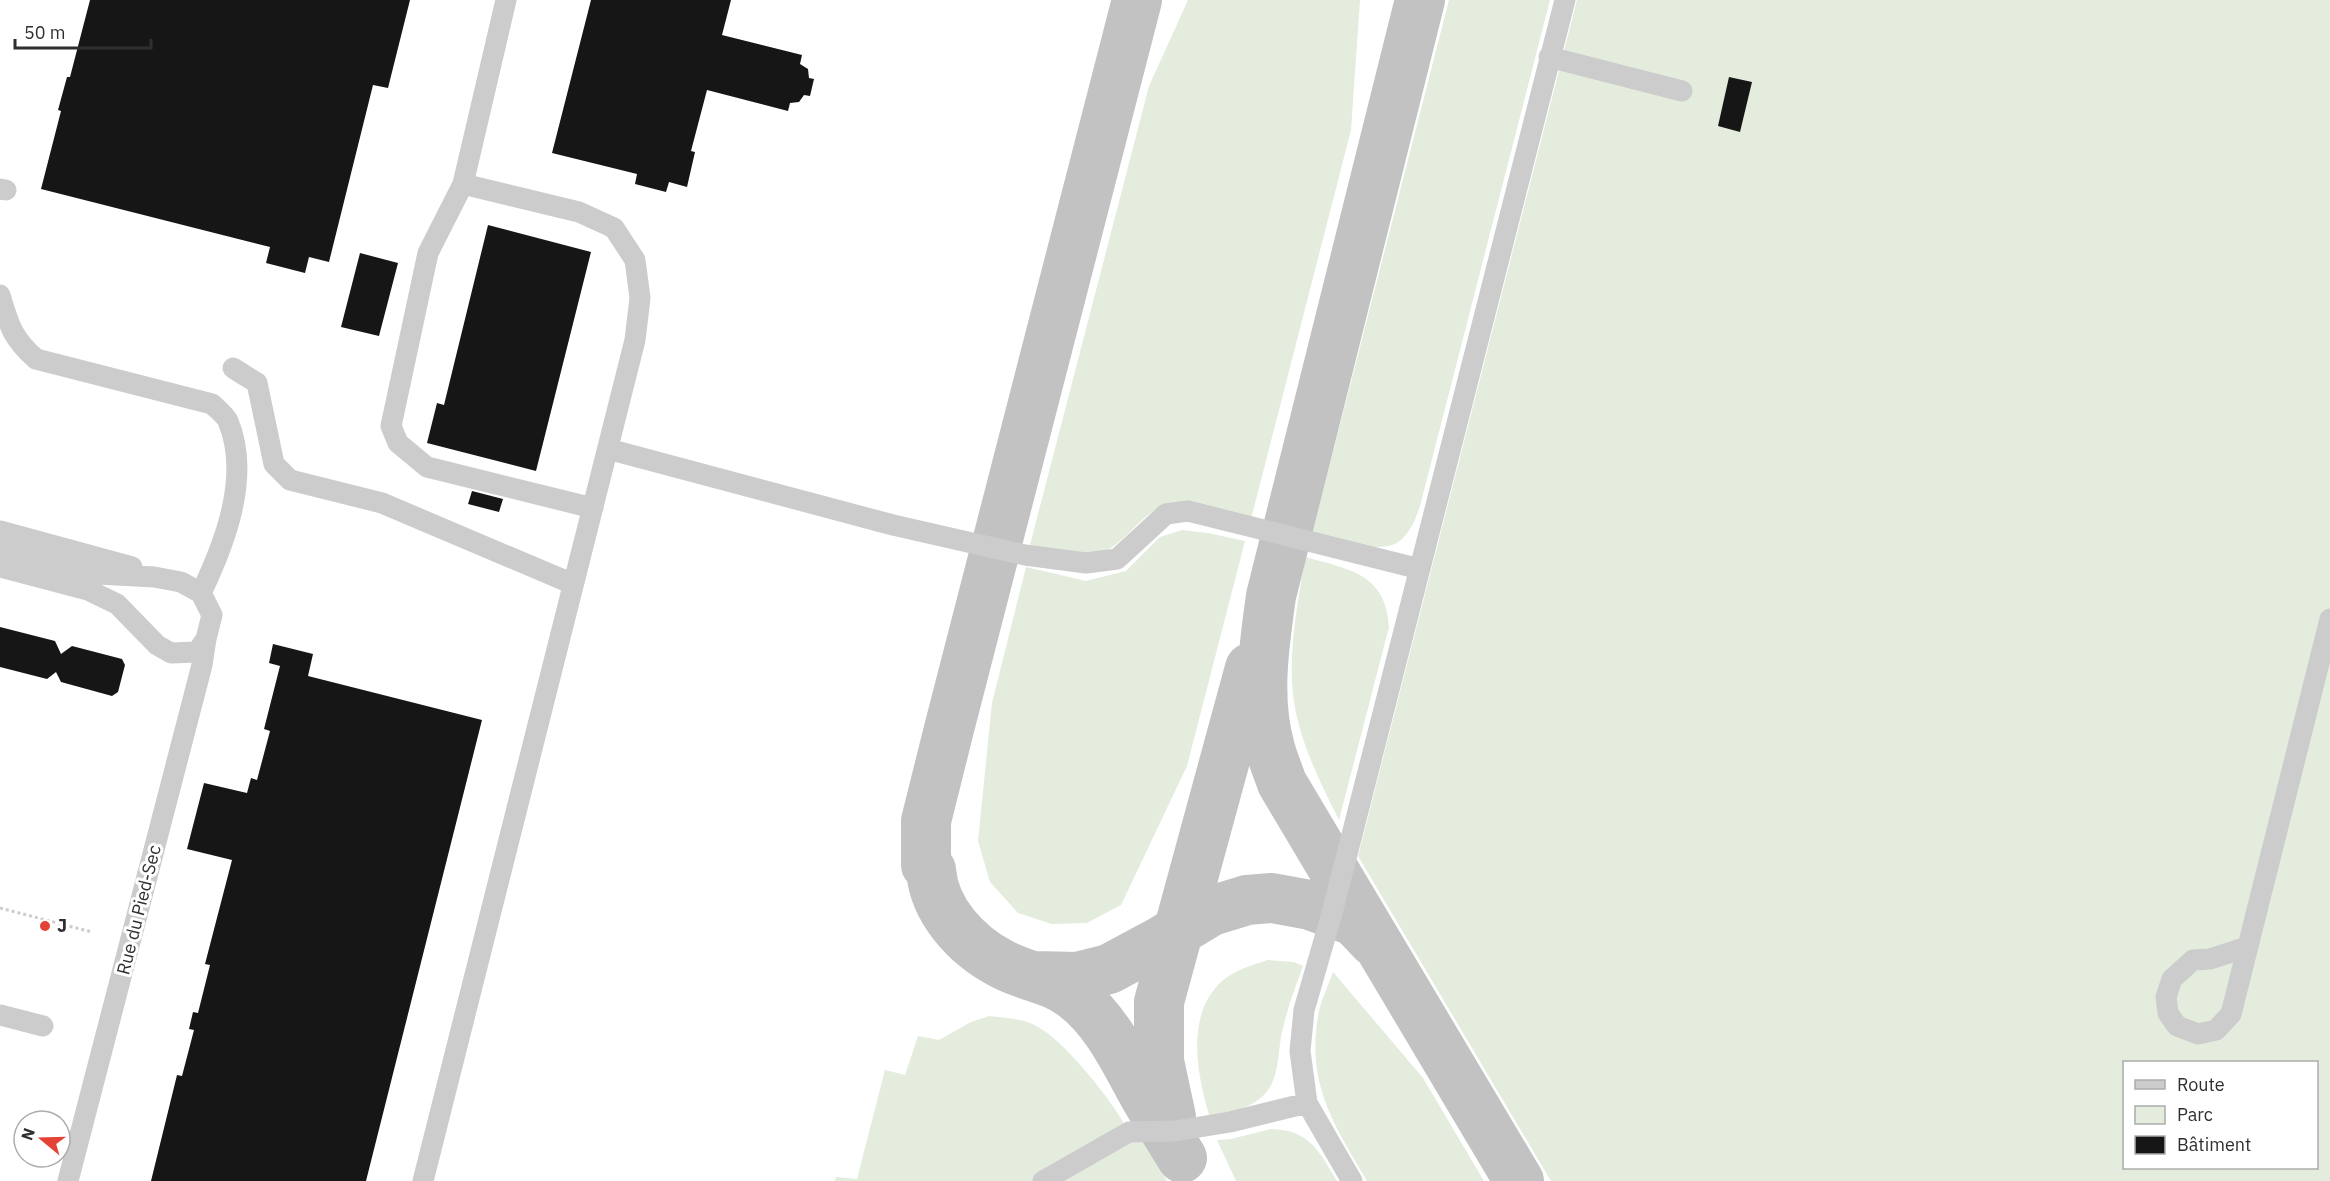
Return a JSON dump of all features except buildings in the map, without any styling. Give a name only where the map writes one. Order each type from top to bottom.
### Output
[{"type":"street","points":[[506,0],[463,184],[428,253],[391,426],[398,443],[427,467],[593,508]]},
{"type":"street","points":[[1352,1181],[1307,1102],[1300,1052],[1304,1010],[1326,936],[1565,0]]},
{"type":"street","points":[[1549,57],[1682,91]]},
{"type":"street","points":[[423,1181],[635,340],[640,298],[636,260],[614,228],[579,212],[463,184]]},
{"type":"street","points":[[0,295],[9,326],[20,345],[36,359],[212,404],[227,419],[236,454],[236,491],[218,557],[201,593],[181,582],[0,531]]},
{"type":"street","points":[[233,368],[257,383],[274,464],[290,480],[382,503],[573,584]]},
{"type":"street","points":[[608,449],[893,525],[1025,555],[1086,563],[1117,559],[1166,514],[1188,511],[1420,569]]},
{"type":"street","points":[[0,550],[98,574],[154,577],[181,582]]},
{"type":"street","points":[[0,567],[88,590],[117,604],[157,645],[171,653],[197,652],[206,639]]},
{"type":"street","name":"Rue du Pied-Sec","points":[[68,1181],[202,665],[212,615],[201,593]]},
{"type":"street","points":[[2247,947],[2210,959],[2193,960],[2172,978],[2166,997],[2168,1013],[2177,1026],[2198,1034],[2216,1029],[2231,1014],[2330,619]]},
{"type":"street","points":[[0,1015],[43,1026]]},
{"type":"street","points":[[1043,1181],[1129,1132],[1175,1131],[1230,1122],[1307,1102]]},
{"type":"path","points":[[0,908],[92,932]]},
{"type":"green space","points":[[1188,0],[1360,0],[1351,130],[1251,519],[1170,504],[1149,514],[1114,546],[1094,554],[1062,552],[1030,545],[1149,86]]},
{"type":"green space","points":[[1449,0],[1550,0],[1418,512],[1409,531],[1394,544],[1383,547],[1358,546],[1312,534]]},
{"type":"green space","points":[[1577,0],[2330,0],[2330,1181],[1551,1181],[1358,856]]},
{"type":"green space","points":[[1182,530],[1245,541],[1187,766],[1121,905],[1087,923],[1052,924],[1018,913],[990,882],[978,841],[992,703],[1026,567],[1086,581],[1126,571],[1160,537]]},
{"type":"green space","points":[[1305,557],[1350,570],[1372,584],[1381,595],[1389,627],[1339,820],[1308,753],[1294,700],[1292,650]]},
{"type":"green space","points":[[1268,960],[1294,962],[1303,966],[1281,1035],[1273,1080],[1265,1094],[1251,1104],[1234,1111],[1209,1115],[1198,1063],[1198,1027],[1203,1010],[1210,995],[1227,977]]},
{"type":"green space","points":[[1333,972],[1423,1078],[1484,1181],[1367,1181],[1333,1120],[1319,1081],[1316,1036],[1319,1011]]},
{"type":"green space","points":[[989,1016],[1026,1022],[1049,1034],[1088,1074],[1113,1106],[1129,1132],[1043,1181],[835,1181],[836,1177],[857,1179],[885,1070],[905,1075],[918,1036],[939,1040],[971,1022]]},
{"type":"green space","points":[[1271,1129],[1295,1133],[1312,1144],[1325,1160],[1337,1181],[1236,1181],[1217,1140],[1231,1139]]},
{"type":"green space","points":[[1141,1136],[1167,1181],[1061,1181]]},
{"type":"taxiway","points":[[1137,0],[926,821],[926,865],[931,870],[938,899],[954,926],[965,937],[1002,964],[1064,989],[1095,1016],[1114,1041],[1182,1158]]},
{"type":"taxiway","points":[[1420,0],[1271,596],[1264,653],[1263,711],[1270,748],[1282,783],[1519,1181]]},
{"type":"taxiway","points":[[1171,1117],[1159,1061],[1159,1002],[1250,668]]},
{"type":"taxiway","points":[[1035,976],[1077,977],[1109,969],[1211,911],[1247,900],[1272,898],[1310,905],[1354,921],[1374,942]]},
{"type":"place","name":"J","points":[[45,926]]}]
